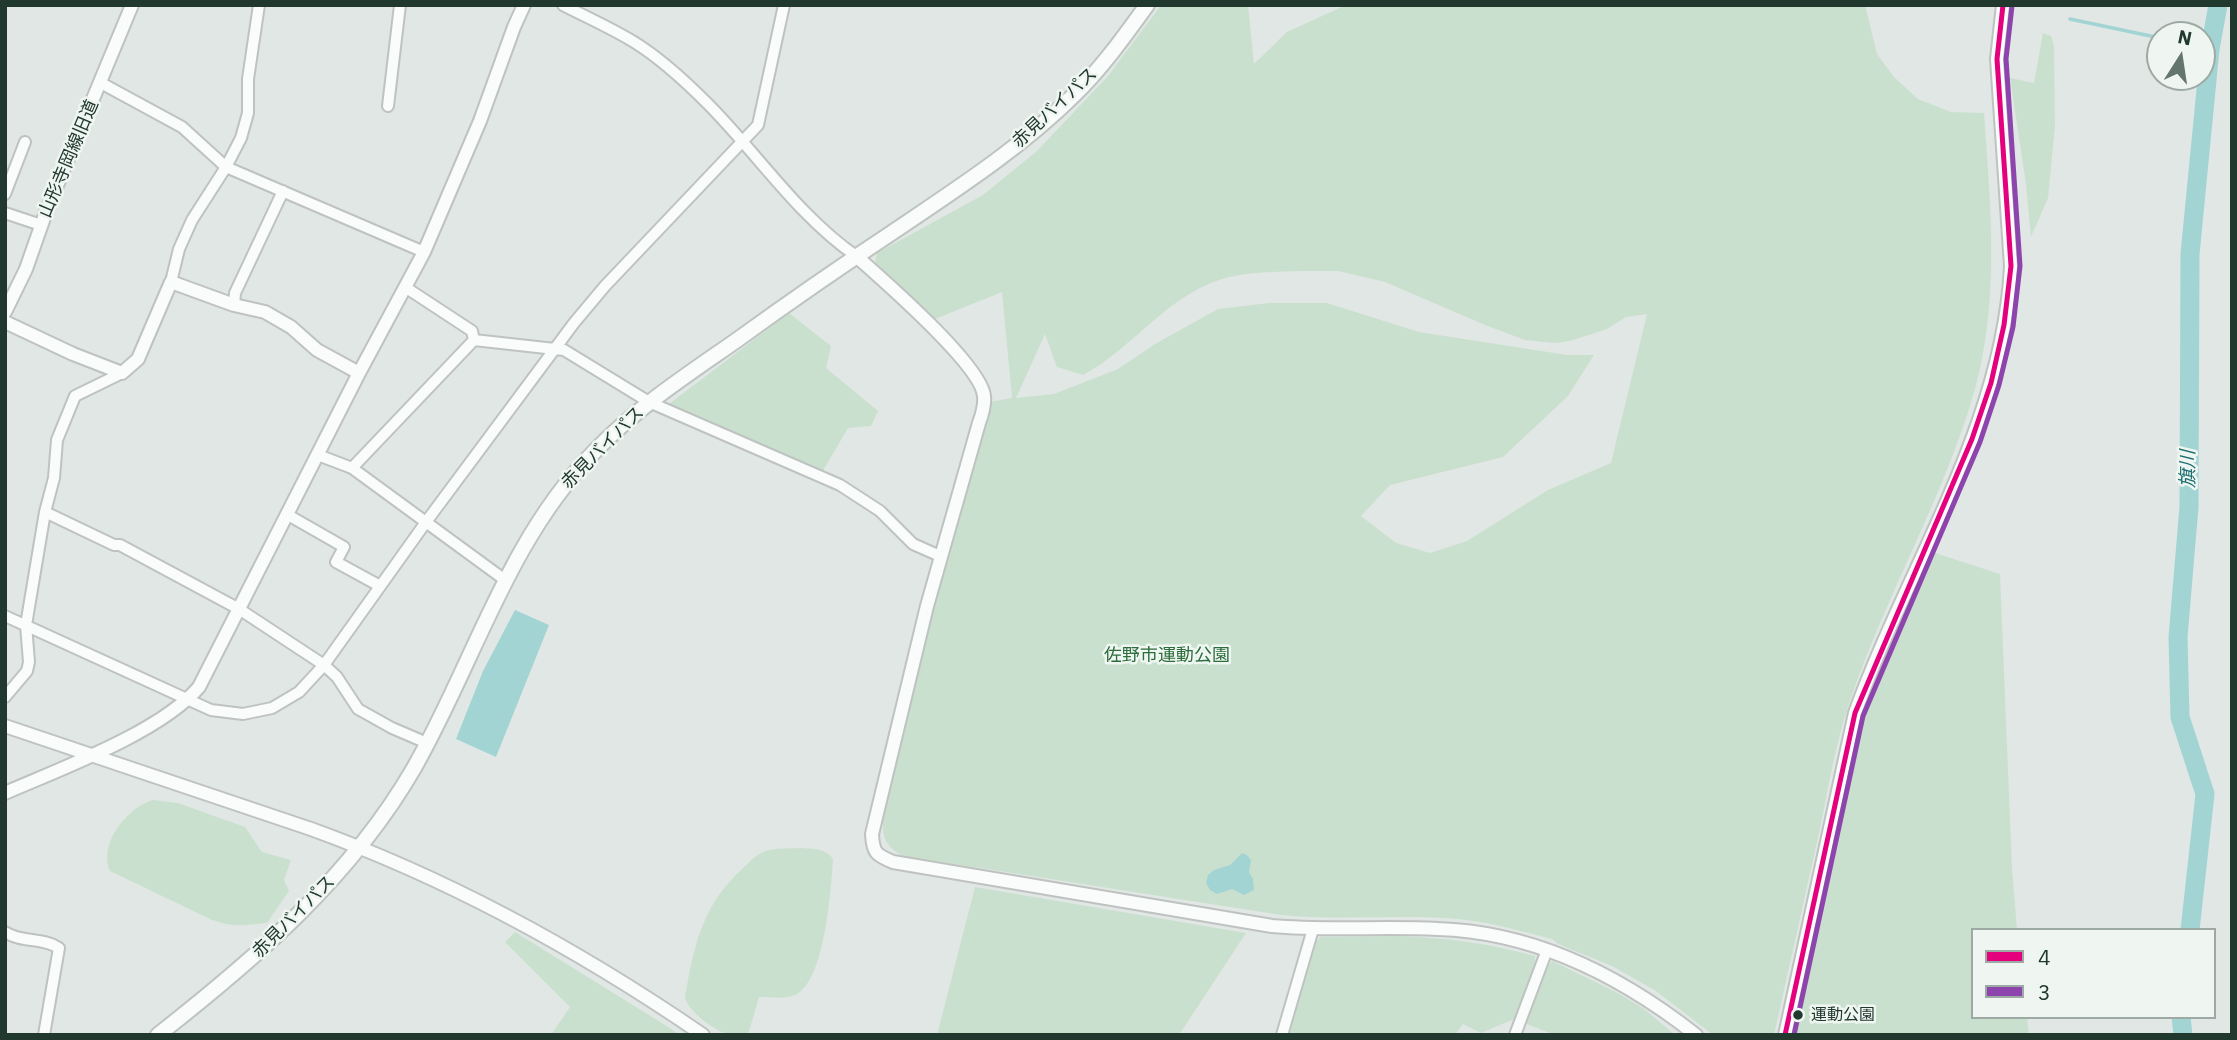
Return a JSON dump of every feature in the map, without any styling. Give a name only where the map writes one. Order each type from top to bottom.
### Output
[{"type":"main road","name":"赤見バイパス","points":[[158,1035],[246,964],[287,926],[361,847],[401,790],[427,743],[505,580],[531,534],[567,483],[595,451],[649,402],[856,256],[987,168],[1038,127],[1073,96],[1100,66],[1147,5]]},
{"type":"street","name":"山形寺岡線旧道","points":[[5,312],[26,269],[41,225],[132,5]]},
{"type":"street","points":[[5,697],[27,671],[29,662],[26,625],[45,512],[54,478],[57,440],[75,396],[122,373],[138,359],[171,282],[179,249],[192,220],[241,138],[248,113],[248,79],[259,5]]},
{"type":"street","points":[[388,106],[400,5]]},
{"type":"street","points":[[5,793],[92,755],[152,724],[188,699],[199,687],[359,373],[424,252],[475,132],[524,5]]},
{"type":"street","points":[[562,5],[634,42],[707,103],[829,236],[899,293],[936,331],[974,376],[984,395],[979,423],[940,556],[872,834],[878,855],[893,862],[1272,926],[1313,929],[1449,929],[1505,938],[1547,950],[1615,979],[1661,1007],[1696,1035]]},
{"type":"street","points":[[5,616],[188,699],[227,713],[259,711],[286,701],[299,692],[324,665],[554,349],[605,286],[758,125],[784,5]]},
{"type":"street","points":[[1785,1035],[1854,713],[1961,467],[1992,373],[2003,329],[2010,292],[2011,266],[1997,59],[2003,5]]},
{"type":"street","points":[[101,83],[182,127],[226,167],[424,252]]},
{"type":"street","points":[[5,194],[25,142]]},
{"type":"street","points":[[234,305],[236,293],[283,191]]},
{"type":"street","points":[[5,213],[41,225]]},
{"type":"street","points":[[171,282],[234,305],[265,312],[291,327],[317,350],[359,373]]},
{"type":"street","points":[[405,287],[472,331],[474,340]]},
{"type":"street","points":[[5,322],[73,354],[122,373]]},
{"type":"street","points":[[474,340],[564,350],[649,402],[840,485],[880,511],[913,544],[940,556]]},
{"type":"street","points":[[352,468],[474,340]]},
{"type":"street","points":[[318,455],[352,468],[505,580]]},
{"type":"street","points":[[45,512],[114,545],[120,545],[239,609],[324,665],[337,677],[358,709],[427,743]]},
{"type":"street","points":[[288,515],[344,547],[335,562],[380,586]]},
{"type":"street","points":[[5,726],[361,847],[433,878],[532,928],[617,977],[703,1035]]},
{"type":"street","points":[[1282,1035],[1313,929]]},
{"type":"street","points":[[5,932],[13,937],[53,944],[59,948],[44,1035]]},
{"type":"street","points":[[1515,1035],[1547,950]]},
{"type":"green space","name":"佐野市運動公園","points":[[1161,5],[1248,5],[1254,64],[1287,32],[1346,5],[1865,5],[1877,54],[1894,77],[1918,99],[1951,112],[1984,113],[1991,261],[1990,297],[1980,370],[1941,485],[1873,641],[1844,720],[1774,1035],[1713,1035],[1656,991],[1612,966],[1552,939],[1494,925],[1436,918],[1281,915],[903,856],[889,845],[884,836],[883,818],[933,612],[989,402],[1012,398],[1002,292],[935,319],[875,264],[877,253],[983,195],[1037,151],[1108,76]],"holes":[[[1338,271],[1385,282],[1525,340],[1555,343],[1570,341],[1607,329],[1626,317],[1647,314],[1611,463],[1548,490],[1467,541],[1430,553],[1396,543],[1361,516],[1390,485],[1503,457],[1568,396],[1594,355],[1567,355],[1419,332],[1327,303],[1269,303],[1218,309],[1155,344],[1118,369],[1054,394],[1016,398],[1045,334],[1057,367],[1083,375],[1117,352],[1182,299],[1219,280],[1262,272]]]},
{"type":"green space","points":[[2043,33],[2051,36],[2054,46],[2055,126],[2048,198],[2031,237],[2010,78],[2034,83]]},
{"type":"green space","points":[[789,313],[831,346],[826,368],[878,411],[871,426],[848,428],[821,474],[665,407]]},
{"type":"green space","points":[[1929,551],[2000,574],[2017,928],[1971,928],[1971,1019],[2027,1019],[2029,1035],[1792,1035],[1850,755],[1864,703]]},
{"type":"green space","points":[[153,800],[178,803],[245,827],[262,852],[291,860],[284,880],[289,891],[267,923],[221,923],[110,871],[108,849],[118,828],[134,810]]},
{"type":"green space","points":[[801,848],[823,851],[833,859],[824,935],[812,975],[803,989],[792,996],[759,997],[748,1035],[725,1033],[697,1015],[685,997],[702,927],[717,897],[754,858],[772,849]]},
{"type":"green space","points":[[975,887],[1246,933],[1179,1035],[937,1035]]},
{"type":"green space","points":[[515,932],[680,1035],[551,1035],[570,1007],[505,942]]},
{"type":"green space","points":[[1399,936],[1468,942],[1518,951],[1535,956],[1535,966],[1546,970],[1552,961],[1643,1008],[1675,1035],[1555,1035],[1514,1019],[1481,1033],[1463,1024],[1455,1035],[1286,1035],[1314,943],[1321,937]]},
{"type":"water","points":[[515,610],[549,625],[496,757],[456,739],[483,671]]},
{"type":"water","points":[[1242,853],[1251,860],[1249,872],[1254,890],[1244,895],[1232,889],[1217,894],[1210,890],[1206,883],[1208,875],[1230,865]]},
{"type":"waterway","name":"旗川","points":[[2190,928],[2205,794],[2180,717],[2178,637],[2189,507],[2190,254],[2210,49],[2218,5]]},
{"type":"waterway","points":[[2070,19],[2146,35]]},
{"type":"waterway","name":"旗川","points":[[2181,1019],[2183,1035]]},
{"type":"transit line","name":"4","points":[[1785,1035],[1855,713],[1972,439],[1991,383],[2004,325],[2011,266],[1997,59],[2003,5]]},
{"type":"transit line","name":"3","points":[[1794,1035],[1863,716],[1980,442],[1999,385],[2013,327],[2020,266],[2006,59],[2012,6]]},
{"type":"place","name":"運動公園","points":[[1798,1015]]}]
